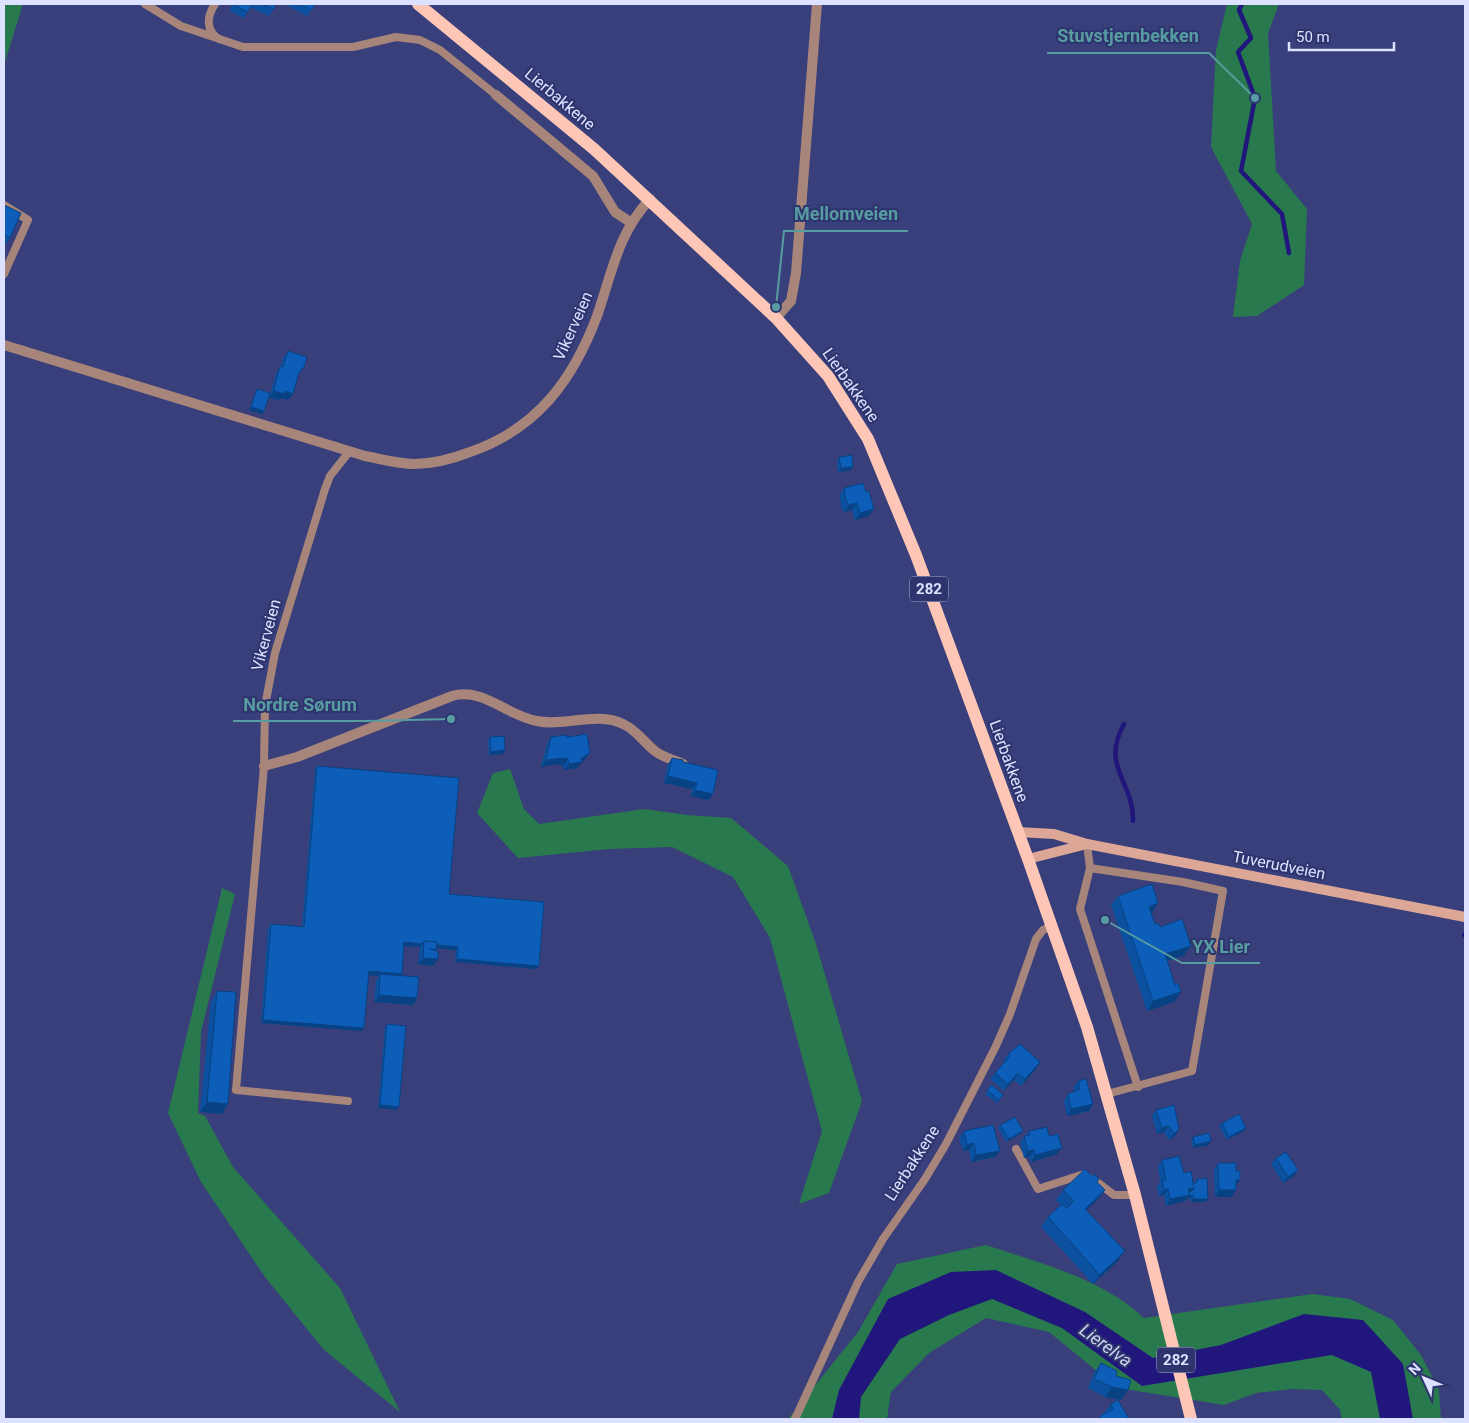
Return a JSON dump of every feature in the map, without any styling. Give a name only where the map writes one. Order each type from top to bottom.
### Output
[{"type":"main road","name":"Lierbakkene","points":[[418,4],[556,116],[650,199],[776,318],[828,376],[868,439],[916,555],[1052,926],[1107,1094],[1135,1195],[1190,1419]]},
{"type":"main road","name":"Tuverudveien","points":[[1018,832],[1054,834],[1086,844],[1465,917]]},
{"type":"main road","name":"Tuverudveien","points":[[1028,859],[1086,844]]},
{"type":"street","points":[[776,318],[791,301],[796,280],[817,4]]},
{"type":"street","points":[[496,95],[593,176],[615,212],[630,222]]},
{"type":"street","name":"Vikerveien","points":[[4,345],[349,452],[403,463],[424,463],[460,456],[484,448],[526,424],[550,401],[582,351],[630,222],[650,199]]},
{"type":"street","points":[[264,766],[298,757],[452,696],[470,693],[480,696],[512,714],[534,721],[560,722],[603,719],[617,722],[633,730],[654,751],[693,769]]},
{"type":"lane","points":[[145,4],[181,26],[232,45],[258,48],[339,48],[369,45],[396,38],[413,38],[440,50],[496,95]]},
{"type":"lane","points":[[215,4],[208,19],[208,26],[215,36],[224,42]]},
{"type":"lane","points":[[4,205],[28,220],[4,274]]},
{"type":"lane","name":"Vikerveien","points":[[348,1101],[236,1090],[264,766],[265,706],[275,654],[325,489],[330,476],[349,452]]},
{"type":"lane","points":[[1086,844],[1090,868],[1080,908],[1138,1087]]},
{"type":"lane","points":[[1090,868],[1183,882],[1223,891],[1192,1071],[1107,1094]]},
{"type":"lane","name":"Lierbakkene","points":[[794,1419],[858,1282],[883,1239],[942,1151],[996,1046],[1010,1014],[1036,939],[1043,930],[1052,926]]},
{"type":"lane","points":[[1016,1149],[1038,1189],[1081,1175],[1093,1179],[1114,1195],[1135,1195]]},
{"type":"green space","points":[[4,4],[23,4],[4,65]]},
{"type":"green space","points":[[1227,4],[1279,4],[1268,33],[1276,171],[1307,209],[1304,285],[1257,316],[1233,317],[1240,261],[1252,224],[1211,147],[1216,50]]},
{"type":"green space","points":[[510,769],[524,809],[539,824],[644,809],[687,815],[731,818],[788,866],[816,944],[862,1101],[829,1193],[799,1204],[822,1131],[770,938],[733,877],[672,847],[610,849],[518,858],[477,813],[493,773]]},
{"type":"green space","points":[[222,888],[235,894],[201,1032],[198,1113],[205,1116],[233,1167],[340,1288],[400,1412],[323,1349],[265,1277],[201,1182],[168,1113]]},
{"type":"green space","points":[[986,1245],[1048,1265],[1090,1282],[1127,1304],[1144,1318],[1313,1294],[1350,1299],[1393,1320],[1421,1355],[1439,1390],[1441,1419],[1342,1419],[1340,1410],[1322,1390],[1292,1389],[1256,1393],[1224,1405],[1125,1389],[1098,1372],[1049,1332],[986,1318],[929,1353],[891,1392],[887,1419],[788,1419],[858,1332],[897,1264]]},
{"type":"water","name":"Lierelva","points":[[996,1270],[1085,1312],[1153,1358],[1221,1345],[1304,1314],[1363,1320],[1403,1364],[1413,1419],[1380,1419],[1371,1372],[1332,1355],[1142,1386],[1062,1328],[992,1299],[949,1315],[900,1339],[861,1397],[859,1419],[832,1419],[839,1390],[888,1299],[951,1272]]},
{"type":"building","points":[[235,4],[252,4],[248,12]]},
{"type":"building","points":[[262,4],[276,4],[274,9]]},
{"type":"building","points":[[300,4],[315,4],[312,10]]},
{"type":"building","points":[[4,205],[21,213],[10,238],[4,235]]},
{"type":"building","points":[[288,351],[307,357],[304,367],[299,372],[293,394],[285,391],[284,394],[274,391],[280,366],[283,367]]},
{"type":"building","points":[[257,389],[270,393],[264,411],[251,407]]},
{"type":"building","points":[[852,455],[853,467],[841,468],[839,457]]},
{"type":"building","points":[[863,483],[866,492],[869,491],[874,509],[860,513],[857,503],[849,505],[846,501],[844,488]]},
{"type":"building","points":[[587,734],[590,753],[581,758],[582,762],[569,764],[568,759],[564,758],[546,760],[551,737]]},
{"type":"building","points":[[504,736],[505,750],[491,752],[490,737]]},
{"type":"building","points":[[672,758],[718,770],[713,794],[695,790],[697,783],[668,776]]},
{"type":"building","points":[[317,766],[459,778],[449,894],[544,902],[539,966],[457,959],[458,947],[437,945],[437,942],[424,941],[422,944],[404,942],[402,974],[369,971],[364,1028],[263,1020],[271,924],[304,927]]},
{"type":"building","points":[[1152,884],[1158,903],[1149,907],[1155,924],[1158,923],[1160,927],[1182,919],[1191,946],[1165,954],[1175,985],[1178,983],[1181,992],[1153,1001],[1118,896]]},
{"type":"building","points":[[424,941],[437,942],[436,950],[429,949],[438,951],[438,959],[423,958]]},
{"type":"building","points":[[380,974],[419,977],[417,998],[379,995]]},
{"type":"building","points":[[217,991],[236,992],[228,1104],[207,1102]]},
{"type":"building","points":[[387,1024],[406,1026],[399,1107],[380,1105]]},
{"type":"building","points":[[1020,1044],[1040,1062],[1025,1079],[1018,1073],[1008,1084],[995,1073],[1010,1056],[1008,1054]]},
{"type":"building","points":[[1086,1079],[1093,1104],[1071,1109],[1068,1094],[1080,1089],[1078,1081]]},
{"type":"building","points":[[992,1085],[1003,1095],[999,1100],[987,1090]]},
{"type":"building","points":[[1174,1105],[1179,1129],[1174,1134],[1169,1126],[1162,1128],[1156,1110]]},
{"type":"building","points":[[1239,1114],[1246,1128],[1229,1137],[1222,1123]]},
{"type":"building","points":[[1015,1117],[1023,1131],[1009,1139],[1000,1125]]},
{"type":"building","points":[[993,1125],[1000,1151],[976,1155],[974,1143],[967,1145],[964,1131]]},
{"type":"building","points":[[1047,1127],[1049,1136],[1058,1134],[1062,1148],[1035,1155],[1034,1150],[1028,1151],[1024,1136],[1030,1135],[1029,1131]]},
{"type":"building","points":[[1209,1133],[1211,1141],[1195,1145],[1193,1137]]},
{"type":"building","points":[[1286,1152],[1298,1170],[1288,1177],[1276,1158]]},
{"type":"building","points":[[1179,1156],[1184,1173],[1191,1171],[1194,1188],[1188,1189],[1190,1195],[1170,1199],[1168,1189],[1164,1190],[1162,1180],[1166,1180],[1162,1160]]},
{"type":"building","points":[[1218,1163],[1236,1163],[1236,1171],[1240,1171],[1240,1180],[1236,1180],[1236,1190],[1219,1190]]},
{"type":"building","points":[[1085,1169],[1092,1176],[1094,1174],[1099,1179],[1097,1182],[1105,1190],[1085,1209],[1125,1251],[1100,1275],[1048,1217],[1062,1204],[1067,1208],[1074,1201],[1063,1190]]},
{"type":"building","points":[[1207,1178],[1208,1199],[1193,1199],[1193,1195],[1189,1196],[1189,1192],[1194,1188],[1193,1184],[1197,1182],[1197,1179]]},
{"type":"building","points":[[1101,1363],[1117,1371],[1116,1376],[1131,1380],[1128,1390],[1112,1387],[1094,1379]]},
{"type":"building","points":[[1118,1400],[1129,1419],[1102,1419],[1100,1416],[1113,1409],[1111,1404]]},
{"type":"waterway","points":[[1242,4],[1239,10],[1251,38],[1238,52],[1255,98],[1241,171],[1282,214],[1289,253]]},
{"type":"waterway","points":[[1124,724],[1115,752],[1120,774],[1129,795],[1133,821]]},
{"type":"place","name":"Stuvstjernbekken","points":[[1255,98]]},
{"type":"place","name":"Mellomveien","points":[[776,307]]},
{"type":"place","name":"Nordre Sørum","points":[[451,719]]},
{"type":"place","name":"YX Lier","points":[[1105,920]]}]
